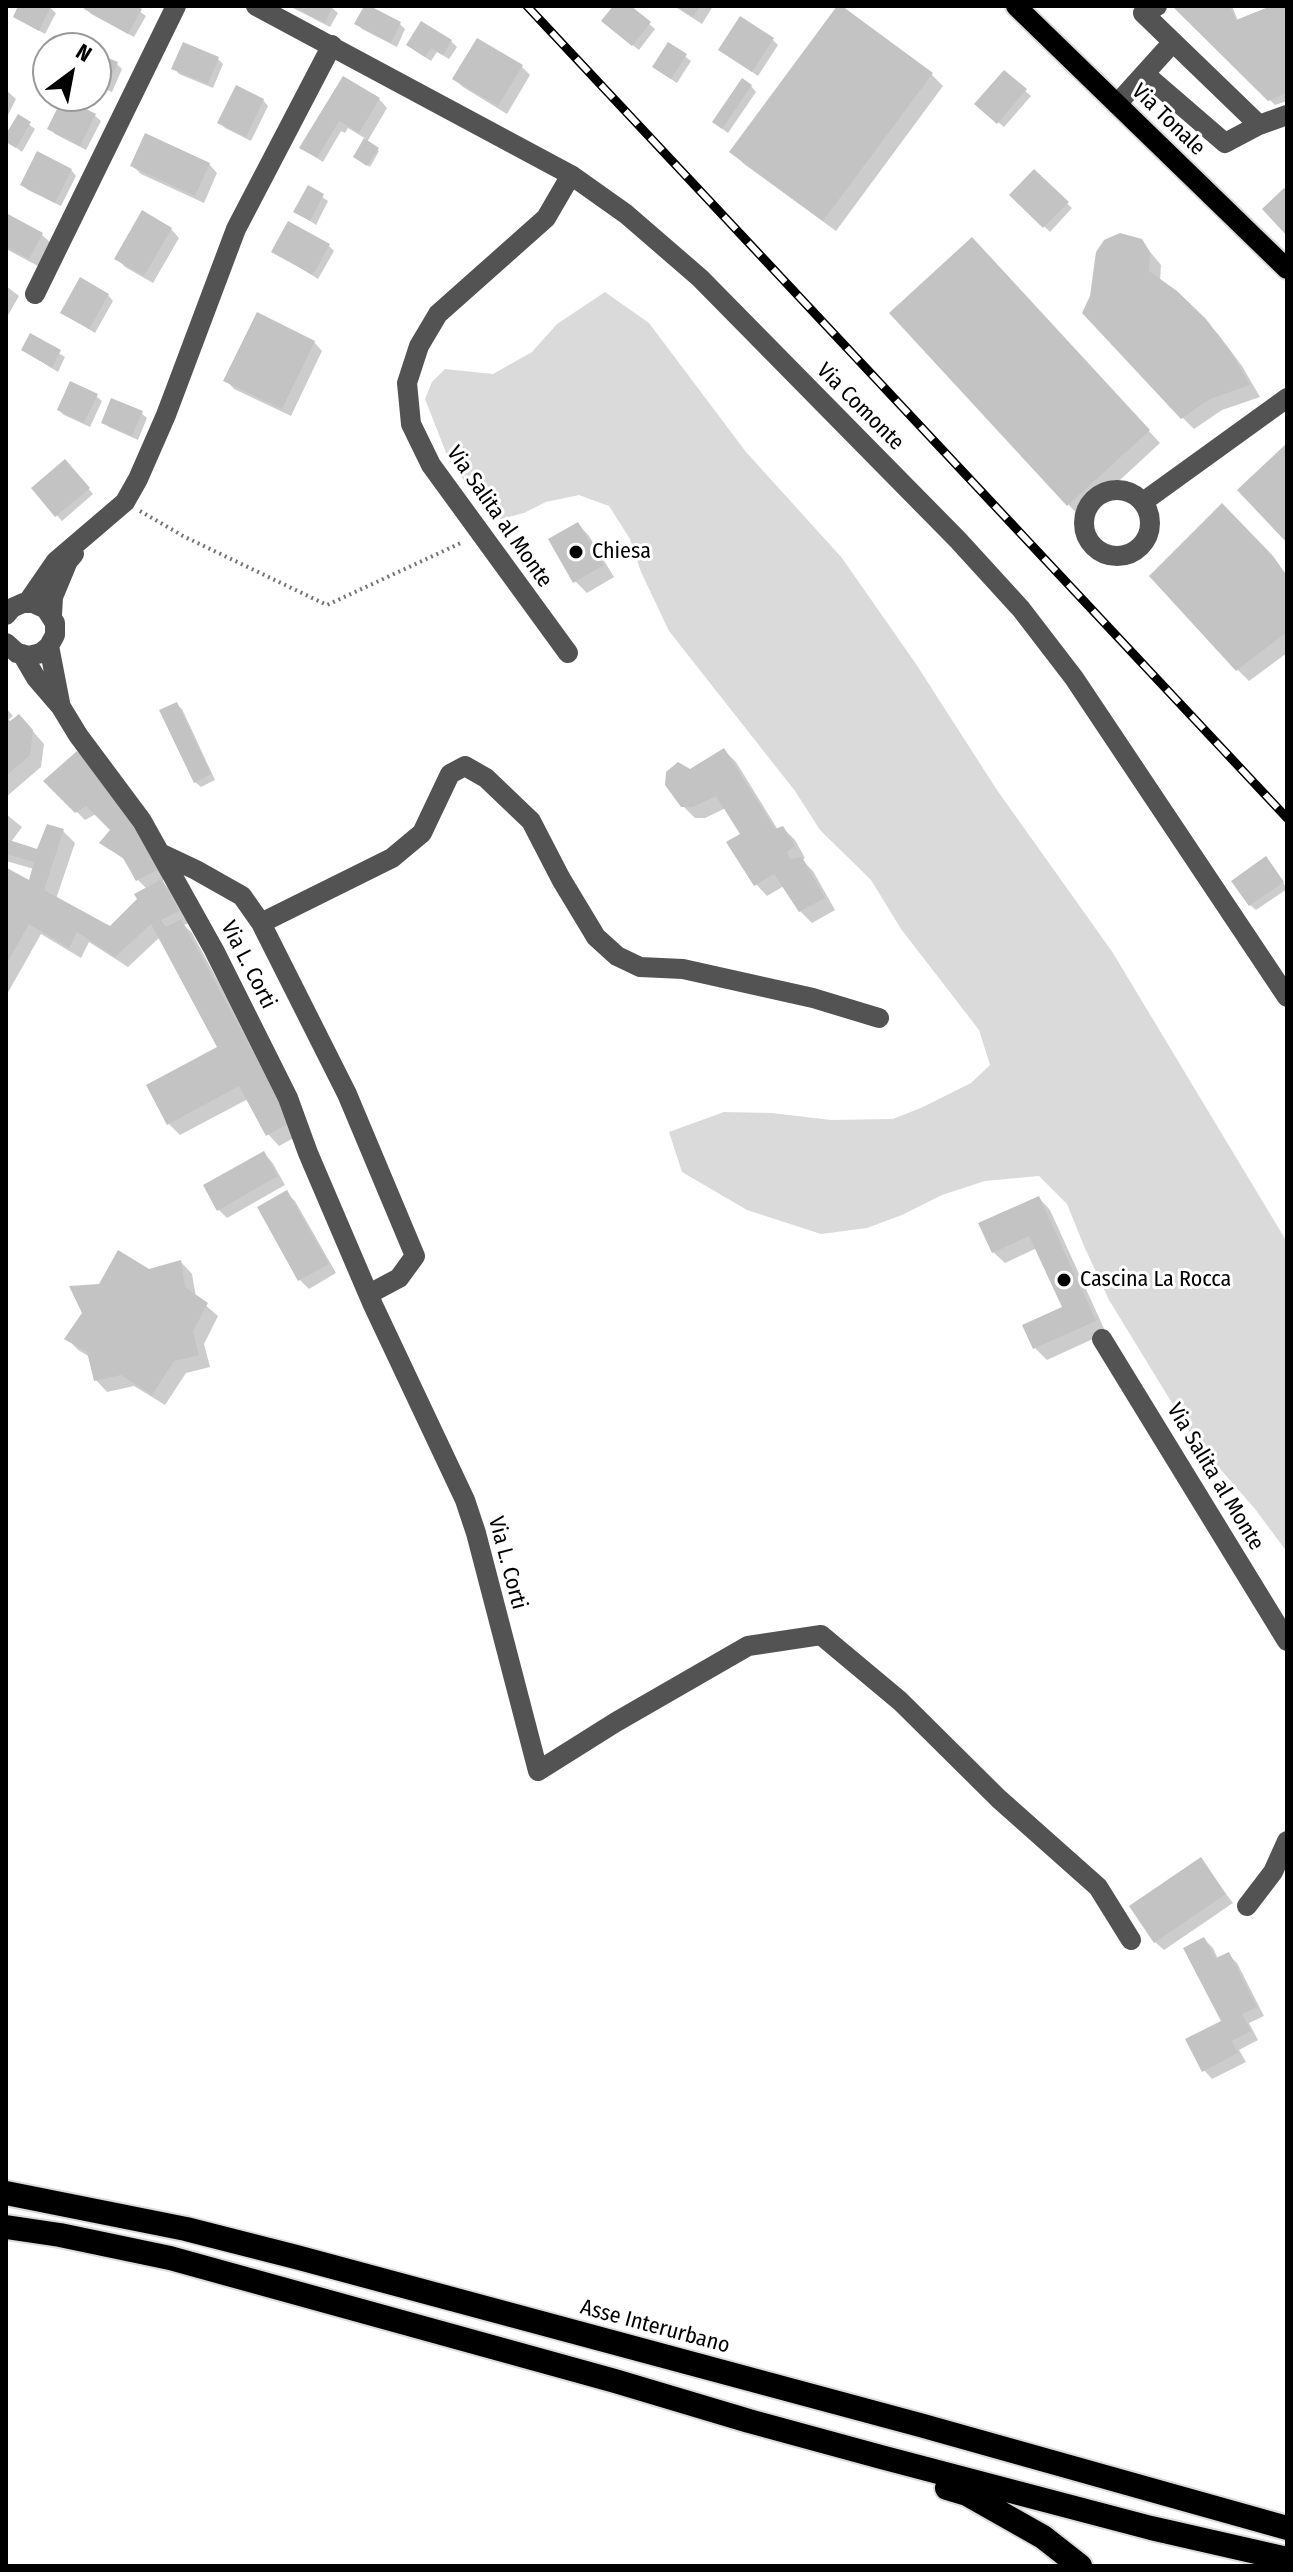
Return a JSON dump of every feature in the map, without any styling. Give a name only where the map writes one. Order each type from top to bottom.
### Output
[{"type":"highway","name":"Asse Interurbano","points":[[6,2193],[186,2229],[282,2253],[1287,2528]]},
{"type":"highway","points":[[6,2227],[170,2258],[881,2457],[1151,2528],[1287,2559]]},
{"type":"highway","points":[[615,2381],[670,2410],[967,2494],[1043,2537],[1080,2566]]},
{"type":"main road","name":"Via Tonale","points":[[1016,6],[1287,269]]},
{"type":"street","points":[[35,294],[176,6]]},
{"type":"street","name":"Via Comonte","points":[[256,6],[571,175],[626,214],[700,278],[958,540],[1021,609],[1074,678],[1287,997]]},
{"type":"street","points":[[1157,6],[1143,13],[1259,125]]},
{"type":"street","points":[[1117,104],[1173,42]]},
{"type":"street","points":[[27,603],[56,561],[125,502],[150,454],[236,229],[332,45]]},
{"type":"street","points":[[1145,74],[1225,143],[1259,125],[1287,115]]},
{"type":"street","name":"Via Salita al Monte","points":[[568,653],[431,465],[411,424],[407,383],[419,346],[438,314],[546,218],[571,175]]},
{"type":"street","points":[[1143,502],[1287,398]]},
{"type":"street","name":"Via L. Corti","points":[[61,707],[49,646],[55,635],[53,597],[68,561],[86,538]]},
{"type":"street","points":[[6,615],[12,608],[27,603],[46,609],[52,615]]},
{"type":"street","points":[[10,648],[29,656],[41,653],[49,646]]},
{"type":"street","name":"Via L. Corti","points":[[10,648],[61,707],[142,821],[214,950],[288,1098],[308,1153],[369,1294],[473,1522],[538,1771],[748,1646],[821,1635],[900,1701],[999,1799],[1098,1887],[1131,1940]]},
{"type":"street","points":[[261,923],[392,858],[422,833],[450,774],[465,766],[486,778],[531,821],[596,937],[617,956],[640,967],[683,969],[813,998],[879,1018]]},
{"type":"street","points":[[160,853],[242,896],[261,923],[347,1094],[415,1256],[399,1278],[369,1294]]},
{"type":"street","name":"Via Salita al Monte","points":[[1102,1339],[1287,1641]]},
{"type":"street","points":[[1247,1906],[1273,1872],[1287,1841]]},
{"type":"path","points":[[125,502],[183,536],[327,605],[479,533]]},
{"type":"shaded area","points":[[605,292],[649,323],[746,452],[842,558],[916,664],[997,790],[1113,953],[1287,1242],[1287,1552],[1255,1509],[1194,1439],[1109,1300],[1067,1204],[1039,1176],[985,1181],[942,1195],[867,1228],[821,1234],[747,1210],[682,1172],[669,1132],[724,1112],[772,1113],[831,1120],[893,1119],[971,1083],[990,1065],[979,1030],[901,929],[871,880],[820,830],[795,791],[669,631],[641,572],[630,539],[609,506],[579,495],[546,502],[524,513],[501,519],[490,513],[450,463],[425,399],[432,382],[445,369],[493,374],[532,352],[557,324]]},
{"type":"building","points":[[18,6],[51,6],[39,31],[13,17]]},
{"type":"building","points":[[85,6],[136,6],[142,9],[128,34],[84,9]]},
{"type":"building","points":[[291,6],[333,6],[325,23]]},
{"type":"building","points":[[364,6],[401,22],[391,43],[354,24]]},
{"type":"building","points":[[613,6],[631,6],[651,22],[632,46],[601,21]]},
{"type":"building","points":[[676,6],[700,6],[693,17]]},
{"type":"building","points":[[837,6],[842,6],[933,73],[823,221],[729,152]]},
{"type":"building","points":[[1172,6],[1230,6],[1236,20],[1271,6],[1287,6],[1287,93],[1268,101]]},
{"type":"building","points":[[740,16],[774,38],[752,72],[718,50]]},
{"type":"building","points":[[421,21],[452,40],[443,55],[431,48],[425,57],[406,45]]},
{"type":"building","points":[[477,38],[523,65],[498,106],[452,79]]},
{"type":"building","points":[[183,42],[219,57],[208,84],[171,69]]},
{"type":"building","points":[[668,42],[687,54],[671,79],[652,67]]},
{"type":"building","points":[[112,60],[118,62],[112,76]]},
{"type":"building","points":[[1004,70],[1027,89],[997,124],[974,104]]},
{"type":"building","points":[[343,76],[380,98],[359,133],[339,121],[317,158],[299,148]]},
{"type":"building","points":[[742,78],[752,85],[722,129],[712,122]]},
{"type":"building","points":[[236,85],[264,99],[246,137],[217,123]]},
{"type":"building","points":[[56,112],[96,114],[80,146],[47,129]]},
{"type":"building","points":[[18,114],[31,122],[16,148],[6,142],[6,134]]},
{"type":"building","points":[[145,133],[210,163],[195,196],[130,166]]},
{"type":"building","points":[[364,138],[379,148],[367,166],[353,157]]},
{"type":"building","points":[[37,151],[72,169],[55,203],[20,185]]},
{"type":"building","points":[[1034,169],[1069,202],[1043,228],[1009,195]]},
{"type":"building","points":[[308,185],[324,194],[310,221],[293,212]]},
{"type":"building","points":[[1284,188],[1287,191],[1287,236],[1262,209]]},
{"type":"building","points":[[142,210],[172,228],[144,276],[114,259]]},
{"type":"building","points":[[6,213],[43,233],[29,259],[6,247]]},
{"type":"building","points":[[288,221],[330,244],[313,275],[271,252]]},
{"type":"building","points":[[1120,233],[1142,239],[1150,252],[1149,271],[1177,291],[1206,319],[1231,352],[1250,385],[1210,399],[1181,419],[1082,313],[1090,296],[1096,252],[1104,240]]},
{"type":"building","points":[[972,237],[1150,430],[1067,506],[889,313]]},
{"type":"building","points":[[80,277],[109,294],[89,329],[60,313]]},
{"type":"building","points":[[257,312],[315,341],[282,409],[223,381]]},
{"type":"building","points":[[30,333],[61,350],[52,368],[21,350]]},
{"type":"building","points":[[70,381],[98,394],[84,423],[57,410]]},
{"type":"building","points":[[111,398],[143,411],[132,436],[101,423]]},
{"type":"building","points":[[1287,443],[1287,543],[1237,490]]},
{"type":"building","points":[[65,459],[90,488],[55,517],[31,488]]},
{"type":"building","points":[[1222,503],[1273,556],[1287,576],[1287,632],[1236,671],[1149,576]]},
{"type":"building","name":"Chiesa","points":[[578,522],[604,565],[573,583],[548,539]]},
{"type":"building","points":[[177,702],[211,774],[194,783],[159,710]]},
{"type":"building","points":[[19,714],[33,730],[30,755],[6,776],[6,717],[10,721]]},
{"type":"building","points":[[724,748],[775,829],[783,826],[795,846],[787,852],[790,859],[802,857],[825,898],[799,912],[774,874],[754,886],[726,842],[740,834],[716,796],[693,807],[681,807],[665,785],[666,772],[678,762],[690,769]]},
{"type":"building","points":[[77,751],[111,785],[157,870],[136,881],[123,858],[99,843],[110,830],[86,806],[75,813],[43,781]]},
{"type":"building","points":[[47,824],[64,829],[44,890],[110,926],[137,899],[134,894],[162,879],[179,911],[161,920],[166,927],[181,919],[291,1122],[266,1136],[239,1086],[167,1125],[146,1085],[217,1047],[151,924],[115,957],[77,932],[69,948],[29,924],[6,965],[6,870],[29,880],[34,862],[6,854],[6,839],[37,849]]},
{"type":"building","points":[[1266,856],[1284,882],[1249,906],[1231,881]]},
{"type":"building","points":[[264,1151],[278,1176],[217,1211],[203,1185]]},
{"type":"building","points":[[287,1190],[329,1264],[298,1281],[257,1207]]},
{"type":"building","name":"Cascina La Rocca","points":[[1039,1196],[1096,1321],[1033,1349],[1022,1325],[1062,1307],[1029,1236],[992,1253],[978,1223]]},
{"type":"building","points":[[118,1250],[149,1269],[181,1260],[185,1287],[208,1303],[193,1331],[199,1355],[174,1361],[152,1395],[121,1375],[94,1381],[87,1352],[64,1339],[82,1313],[69,1286],[99,1284]]},
{"type":"building","points":[[1201,1857],[1226,1894],[1154,1943],[1129,1906]]},
{"type":"building","points":[[1204,1937],[1216,1958],[1229,1952],[1257,2007],[1242,2014],[1251,2031],[1232,2041],[1238,2053],[1202,2072],[1185,2039],[1221,2021],[1183,1948]]},
{"type":"railway","points":[[527,6],[1287,818]]},
{"type":"place","name":"Chiesa","points":[[576,552]]},
{"type":"place","name":"Cascina La Rocca","points":[[1064,1280]]}]
